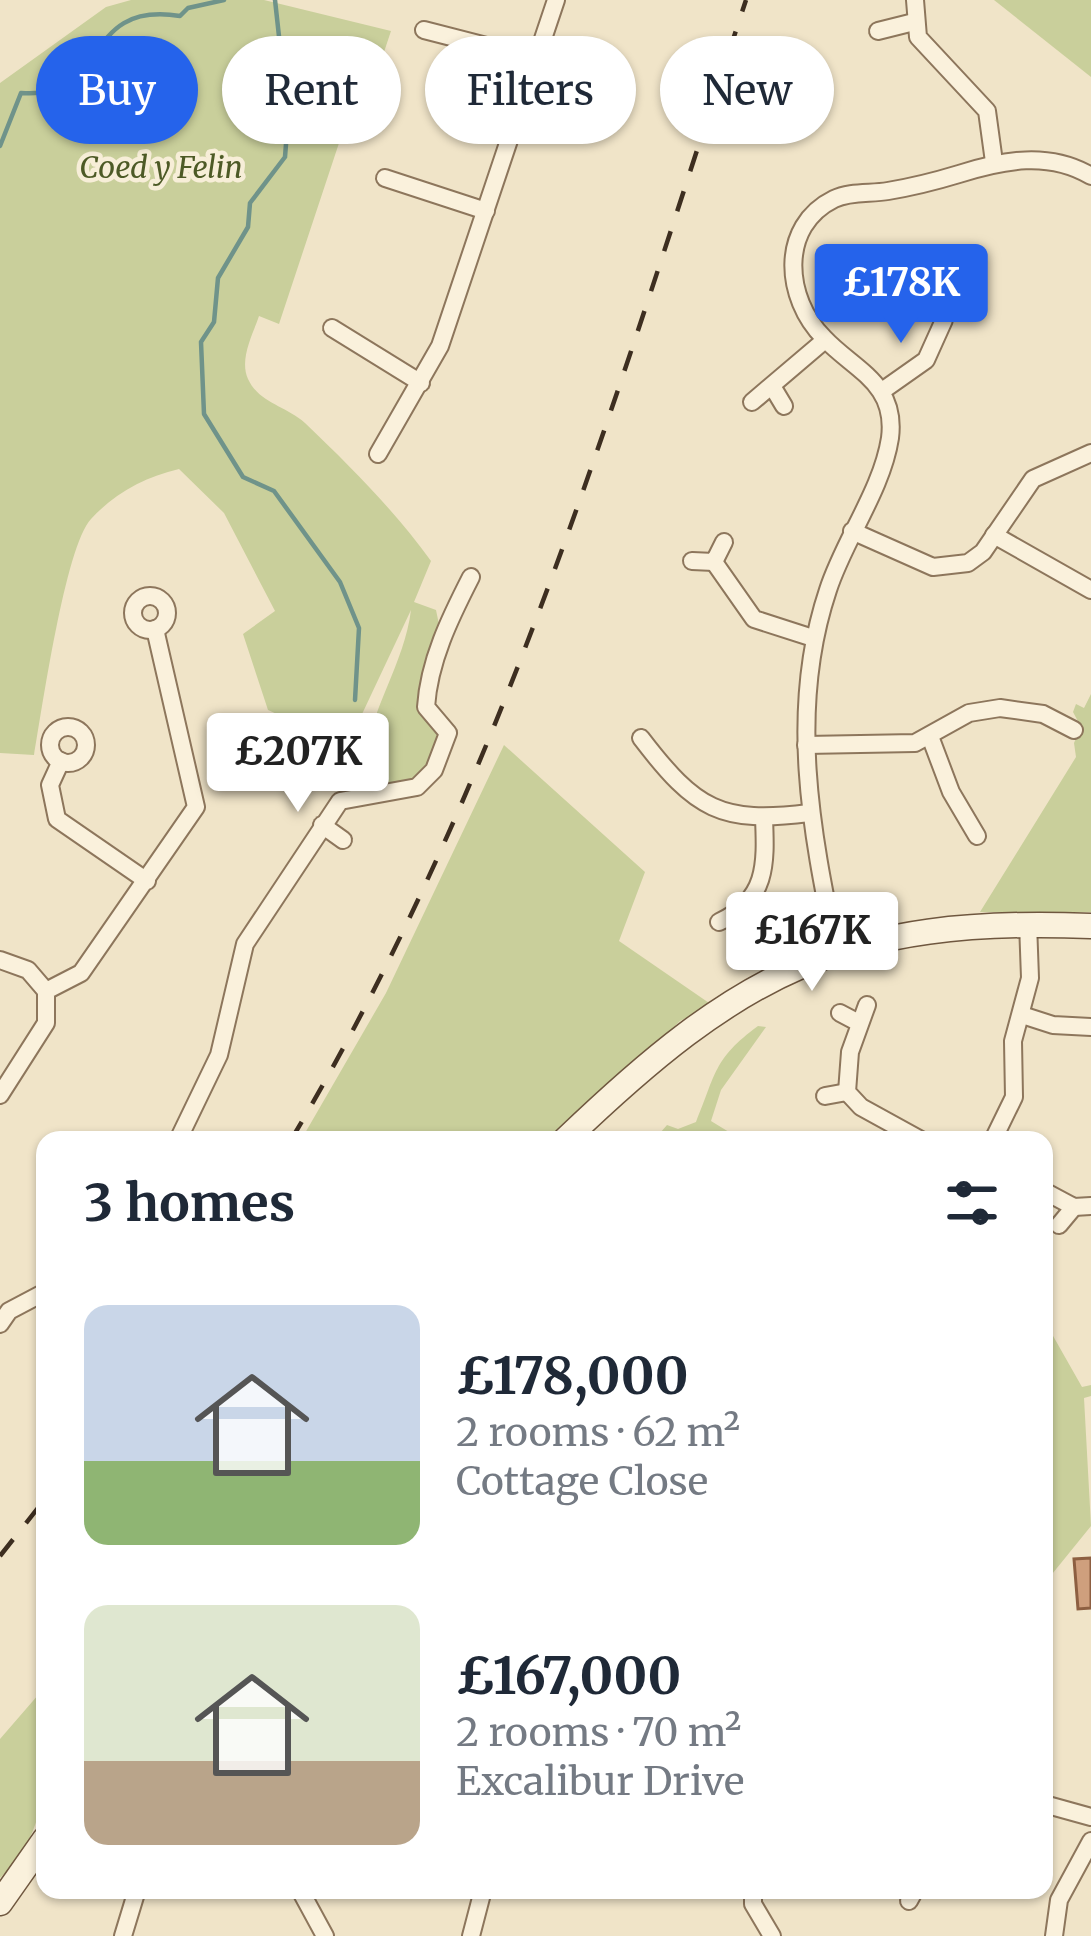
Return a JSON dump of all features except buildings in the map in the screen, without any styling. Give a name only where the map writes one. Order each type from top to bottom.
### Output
[{"type":"street","points":[[544,36],[556,0]]},
{"type":"street","points":[[915,0],[914,22],[937,62],[971,90],[987,111],[994,162]]},
{"type":"street","points":[[878,31],[914,22]]},
{"type":"street","points":[[424,30],[447,36]]},
{"type":"street","points":[[378,454],[440,346],[508,144]]},
{"type":"street","points":[[836,950],[809,813],[806,746],[813,638],[890,435],[882,392],[855,359],[825,340],[812,323],[794,279],[795,239],[804,223],[839,196],[890,191],[994,162],[1054,161],[1091,176]]},
{"type":"street","points":[[386,178],[486,211]]},
{"type":"street","points":[[882,392],[926,360],[944,320]]},
{"type":"street","points":[[332,328],[421,383]]},
{"type":"street","points":[[752,402],[825,340]]},
{"type":"street","points":[[934,342],[955,351]]},
{"type":"street","points":[[772,386],[784,406]]},
{"type":"street","points":[[852,531],[933,567],[968,563],[1033,479],[1091,454]]},
{"type":"street","points":[[994,535],[1091,590]]},
{"type":"street","points":[[714,562],[724,542]]},
{"type":"street","points":[[692,561],[714,562]]},
{"type":"street","points":[[714,562],[754,619],[813,638]]},
{"type":"street","points":[[182,1131],[219,1055],[245,944],[322,825],[340,801],[368,793],[395,795],[417,787],[434,770],[448,733],[426,707],[428,682],[449,618],[471,577]]},
{"type":"street","points":[[46,991],[81,973],[196,807],[155,629]]},
{"type":"street","points":[[806,746],[892,746],[931,739],[984,710],[1059,712],[1073,730]]},
{"type":"street","points":[[640,738],[712,808],[730,817],[809,813]]},
{"type":"street","points":[[931,739],[977,836]]},
{"type":"street","points":[[61,761],[50,785],[57,819],[147,881]]},
{"type":"street","points":[[751,933],[727,919],[760,889],[766,869],[764,818]]},
{"type":"street","points":[[950,829],[967,818]]},
{"type":"street","points":[[322,825],[343,840]]},
{"type":"street","points":[[996,1131],[1014,1097],[1012,1041],[1030,978],[1028,923]]},
{"type":"street","points":[[575,1131],[695,1023],[731,998],[836,950],[894,936],[1028,923],[1091,926]]},
{"type":"street","points":[[0,960],[28,970],[46,991],[46,1023],[0,1095]]},
{"type":"street","points":[[847,1092],[859,1023],[867,1005]]},
{"type":"street","points":[[840,1013],[859,1023]]},
{"type":"street","points":[[1022,1016],[1091,1027]]},
{"type":"street","points":[[824,1096],[847,1092]]},
{"type":"street","points":[[847,1092],[861,1107],[905,1131]]},
{"type":"street","points":[[1053,1194],[1082,1207],[1059,1225]]},
{"type":"street","points":[[0,1324],[9,1311],[36,1297]]},
{"type":"street","points":[[1053,1806],[1091,1817]]},
{"type":"street","points":[[1054,1936],[1069,1873],[1091,1840]]},
{"type":"street","points":[[0,1903],[36,1851]]},
{"type":"street","points":[[123,1936],[134,1899]]},
{"type":"street","points":[[305,1899],[325,1936]]},
{"type":"street","points":[[471,1936],[481,1899]]},
{"type":"street","points":[[753,1899],[772,1936]]},
{"type":"green space","name":"Coed y Felin","points":[[131,0],[264,0],[391,31],[389,36],[222,36],[222,144],[339,144],[279,324],[259,316],[245,363],[248,379],[259,394],[298,417],[322,439],[431,561],[414,602],[436,610],[441,634],[426,707],[448,733],[434,770],[398,787],[364,786],[364,764],[411,610],[347,746],[268,710],[243,634],[275,611],[224,513],[179,469],[131,487],[91,519],[81,535],[64,594],[34,755],[0,753],[0,83],[36,57],[36,144],[198,144],[198,36],[66,36],[106,7]]},
{"type":"green space","points":[[994,0],[1091,0],[1091,77]]},
{"type":"green space","points":[[1091,694],[1091,912],[980,912],[1076,757],[1074,743],[1081,727],[1073,712],[1076,704],[1084,708]]},
{"type":"green space","points":[[504,745],[645,872],[619,941],[712,1005],[680,1021],[564,1131],[306,1131],[386,993]]},
{"type":"green space","points":[[758,1026],[766,1027],[721,1090],[711,1121],[727,1131],[662,1131],[667,1125],[678,1129],[696,1122],[724,1058]]},
{"type":"green space","points":[[1053,1336],[1082,1387],[1091,1385],[1091,1396],[1084,1398],[1091,1526],[1053,1573]]},
{"type":"green space","points":[[36,1697],[36,1822],[18,1858],[0,1878],[0,1739]]},
{"type":"waterway","points":[[0,146],[21,93],[50,91],[70,82],[125,22],[148,15],[180,16],[188,8],[224,0]]},
{"type":"waterway","points":[[275,0],[279,36]]},
{"type":"waterway","points":[[286,144],[285,157],[250,203],[248,227],[218,278],[214,322],[201,342],[204,414],[243,477],[274,491],[340,582],[359,628],[355,700]]},
{"type":"railway","points":[[296,1131],[366,1005],[494,726],[601,438],[746,0]]},
{"type":"railway","points":[[0,1556],[36,1510]]}]
